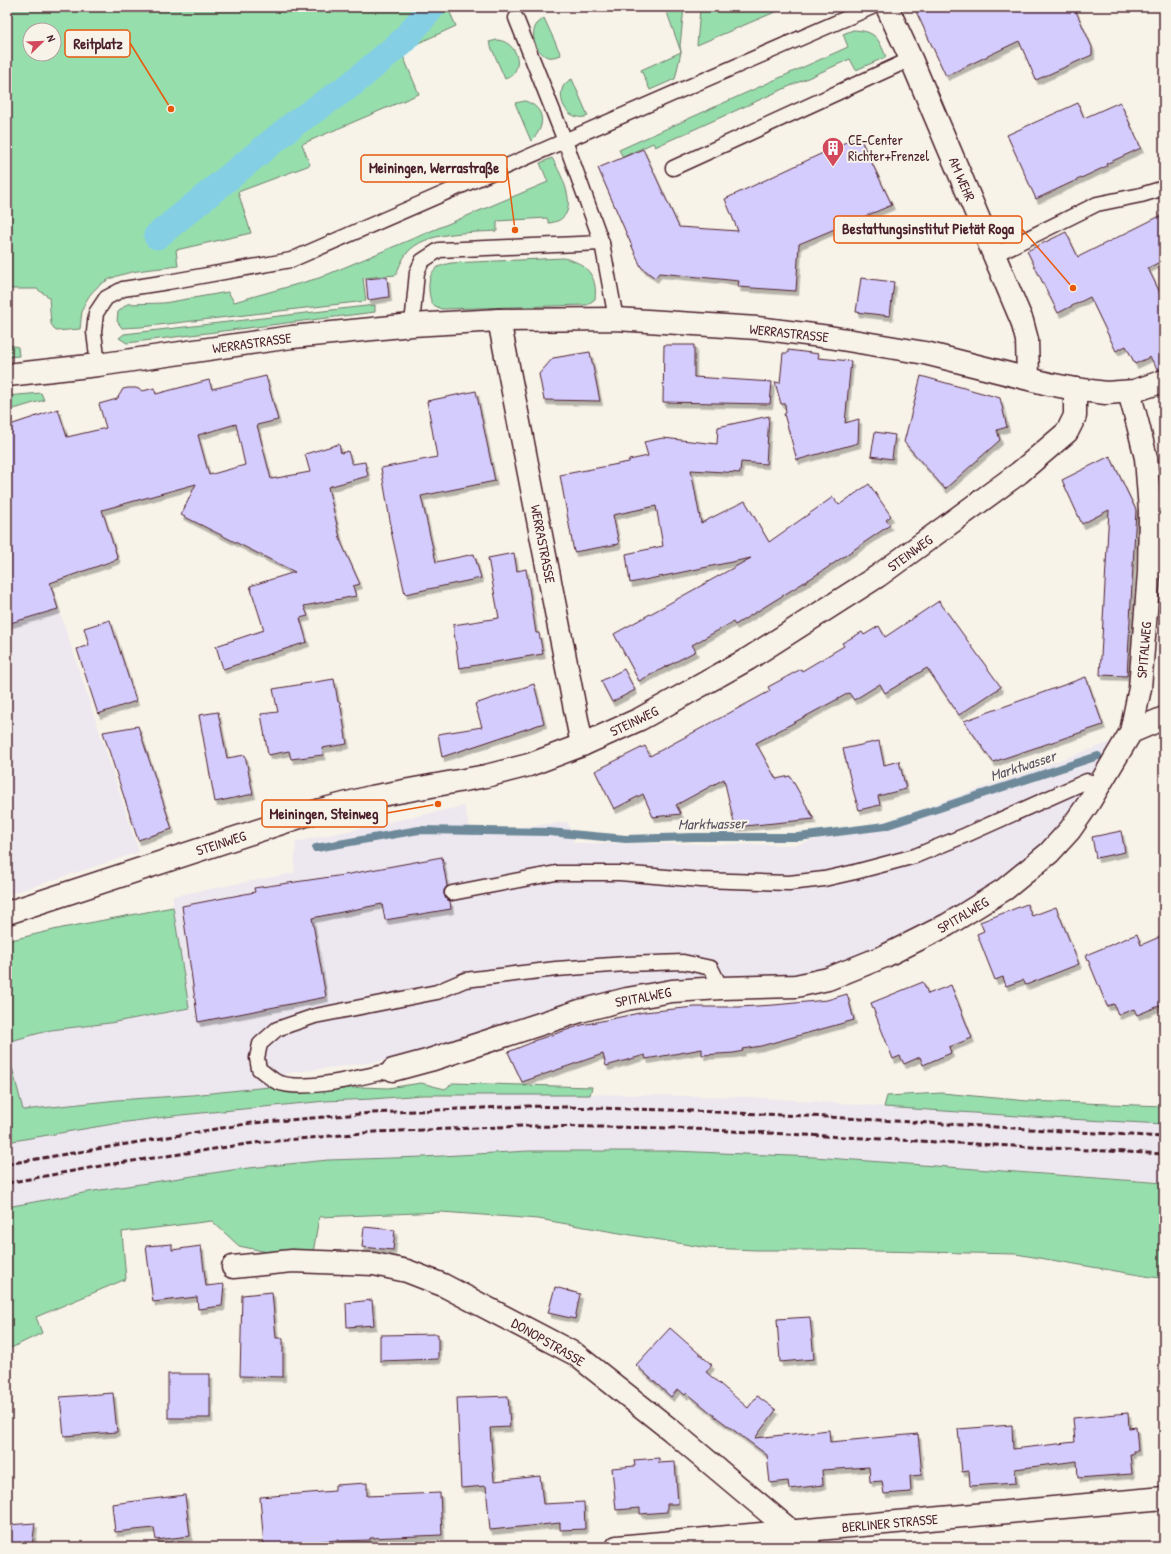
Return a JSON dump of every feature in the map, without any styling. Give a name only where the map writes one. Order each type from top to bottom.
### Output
[{"type":"street","name":"AM WEHR","points":[[887,7],[911,59],[1022,322],[1028,340],[1028,378]]},
{"type":"street","name":"WERRASTRASSE","points":[[7,375],[98,365],[292,337],[412,325],[499,320],[616,319],[757,328],[829,337],[925,353],[1075,389]]},
{"type":"street","name":"WERRASTRASSE","points":[[499,320],[582,745]]},
{"type":"street","points":[[1075,389],[1106,393],[1129,392],[1164,381]]},
{"type":"street","name":"STEINWEG","points":[[7,913],[320,810],[371,797],[493,774],[528,765],[582,745],[640,719],[748,659],[884,572],[1019,473],[1067,432],[1075,416],[1075,389]]},
{"type":"street","name":"SPITALWEG","points":[[393,1070],[430,1060],[580,1010],[627,999],[672,991],[796,986],[828,979],[885,956],[934,932],[1005,889],[1049,853],[1070,830],[1100,785],[1132,732],[1140,688],[1150,572],[1150,511],[1146,458],[1129,392]]},
{"type":"street","points":[[1132,732],[1164,718]]},
{"type":"street","name":"DONOPSTRASSE","points":[[233,1267],[292,1261],[374,1264],[407,1271],[443,1285],[575,1354],[672,1431],[810,1547]]},
{"type":"street","name":"BERLINER STRASSE","points":[[617,1547],[1164,1498]]},
{"type":"lane","points":[[98,365],[94,332],[96,313],[106,298],[123,289],[291,260],[872,7]]},
{"type":"lane","points":[[516,18],[565,141],[602,243],[616,319]]},
{"type":"lane","points":[[673,168],[911,59]]},
{"type":"lane","points":[[994,255],[1097,204],[1142,195],[1164,188]]},
{"type":"lane","points":[[412,325],[417,272],[422,261],[439,250],[602,243]]},
{"type":"lane","points":[[452,893],[556,873],[620,873],[701,880],[789,883],[824,879],[915,856],[1087,781],[1100,785]]},
{"type":"lane","points":[[393,1070],[331,1082],[298,1086],[277,1082],[259,1069],[257,1058],[260,1044],[277,1029],[315,1016],[437,992],[465,980],[556,969],[684,962],[711,968],[721,988]]},
{"type":"shaded area","points":[[7,452],[139,852],[7,895]]},
{"type":"shaded area","points":[[1120,739],[1082,800],[1021,869],[944,919],[847,961],[823,969],[795,975],[728,978],[705,977],[670,980],[622,989],[577,999],[526,1018],[398,1059],[288,1073],[269,1087],[192,1095],[117,1100],[23,1110],[7,1048],[7,1042],[51,1030],[110,1023],[189,1008],[173,907],[173,896],[294,873],[296,842],[464,806],[471,832],[568,822],[574,843],[796,845],[890,820]]},
{"type":"shaded area","points":[[523,1093],[749,1097],[1048,1118],[1164,1124],[1164,1182],[814,1157],[674,1151],[529,1151],[424,1157],[328,1160],[239,1169],[94,1191],[7,1207],[7,1142],[25,1138],[119,1123],[273,1105],[410,1097]]},
{"type":"green space","points":[[7,7],[449,7],[448,8],[456,26],[401,51],[419,94],[302,144],[310,165],[238,192],[251,233],[176,250],[178,266],[137,271],[110,279],[99,286],[90,295],[83,308],[80,329],[56,331],[51,324],[49,297],[37,289],[7,289]]},
{"type":"green space","points":[[665,7],[684,7],[680,46],[681,52]]},
{"type":"green space","points":[[684,7],[787,7],[697,45],[700,9]]},
{"type":"green space","points":[[544,18],[561,55],[548,57],[540,52],[535,43],[535,28]]},
{"type":"green space","points":[[853,30],[866,32],[875,36],[881,44],[886,57],[856,70],[850,59],[655,147],[653,143],[623,157],[619,150],[848,47],[843,34]]},
{"type":"green space","points":[[497,40],[508,44],[515,52],[517,57],[516,69],[512,75],[505,79],[489,42]]},
{"type":"green space","points":[[681,52],[675,79],[650,90],[641,70]]},
{"type":"green space","points":[[572,79],[588,116],[574,116],[564,107],[561,94],[563,86]]},
{"type":"green space","points":[[525,101],[537,108],[542,118],[539,130],[531,141],[515,103]]},
{"type":"green space","points":[[552,158],[561,176],[568,196],[566,214],[560,220],[549,223],[547,218],[497,221],[497,231],[449,234],[425,241],[415,246],[407,253],[402,260],[396,275],[363,278],[366,301],[141,327],[122,328],[117,321],[118,312],[127,304],[164,303],[228,292],[234,302],[319,278],[548,182],[540,163]]},
{"type":"green space","points":[[564,258],[579,263],[589,272],[592,277],[595,284],[595,299],[587,305],[441,309],[432,304],[429,284],[431,274],[438,267],[451,263]]},
{"type":"green space","points":[[375,305],[375,312],[127,343],[119,338],[124,334]]},
{"type":"green space","points":[[7,344],[18,347],[19,356],[7,357]]},
{"type":"green space","points":[[41,393],[44,400],[7,411],[7,396]]},
{"type":"green space","points":[[173,907],[189,1008],[110,1023],[51,1030],[7,1042],[7,941],[62,928]]},
{"type":"green space","points":[[7,1048],[23,1110],[117,1100],[192,1095],[269,1087],[287,1092],[317,1092],[361,1087],[388,1088],[421,1083],[445,1089],[453,1083],[592,1087],[590,1095],[423,1095],[326,1101],[181,1115],[119,1123],[7,1142]]},
{"type":"green space","points":[[942,1093],[1028,1101],[1164,1106],[1164,1124],[884,1107],[887,1096]]},
{"type":"green space","points":[[529,1151],[674,1151],[814,1157],[1164,1183],[1164,1278],[1016,1254],[707,1248],[538,1219],[441,1212],[319,1217],[313,1253],[277,1254],[239,1246],[212,1221],[122,1232],[126,1279],[36,1317],[42,1333],[7,1350],[7,1207],[94,1191],[239,1169],[328,1160],[424,1157]]},
{"type":"building","points":[[914,7],[1074,7],[1092,47],[1092,55],[1036,80],[1019,41],[946,76]]},
{"type":"building","points":[[1120,102],[1141,148],[1106,164],[1107,166],[1036,199],[1007,135],[1078,103],[1084,118]]},
{"type":"building","points":[[859,136],[892,205],[799,244],[796,291],[738,287],[739,281],[659,273],[655,278],[641,267],[598,168],[643,149],[679,227],[738,231],[725,199]]},
{"type":"building","points":[[1164,214],[1164,260],[1148,268],[1164,301],[1164,369],[1158,370],[1150,357],[1135,364],[1126,346],[1116,351],[1090,297],[1058,313],[1027,251],[1066,232],[1078,257]]},
{"type":"building","points":[[387,277],[389,297],[368,300],[366,279]]},
{"type":"building","points":[[861,278],[894,282],[890,316],[856,312]]},
{"type":"building","points":[[664,345],[694,345],[694,377],[772,382],[770,404],[663,402]]},
{"type":"building","points":[[788,350],[819,354],[818,358],[851,361],[845,423],[859,419],[858,443],[797,460],[784,414],[786,413],[785,404],[781,404],[775,382],[780,383],[783,353],[788,353]]},
{"type":"building","points":[[590,352],[600,401],[544,400],[539,374],[553,358]]},
{"type":"building","points":[[266,376],[278,420],[257,425],[271,479],[310,472],[305,454],[339,444],[341,453],[348,451],[352,464],[365,462],[368,476],[328,487],[341,542],[360,584],[353,586],[356,596],[304,606],[308,616],[300,618],[307,642],[223,669],[216,646],[264,630],[250,586],[295,572],[181,515],[196,484],[102,510],[118,559],[50,583],[58,609],[7,624],[7,426],[58,409],[67,437],[106,428],[99,404],[117,399],[123,389],[136,388],[143,391],[154,388],[156,394],[209,380],[212,389]],"holes":[[[236,424],[245,465],[209,475],[198,435]]]},
{"type":"building","points":[[921,376],[1000,398],[1007,427],[997,430],[1000,440],[945,489],[904,442]]},
{"type":"building","points":[[476,391],[495,481],[421,496],[436,562],[474,554],[481,578],[405,594],[390,526],[381,468],[437,457],[427,401]]},
{"type":"building","points":[[769,416],[766,464],[741,462],[740,473],[691,470],[701,523],[745,501],[769,542],[833,497],[839,505],[869,484],[891,516],[886,520],[890,525],[821,572],[735,625],[733,622],[692,645],[696,651],[639,681],[614,634],[751,558],[630,583],[626,554],[663,546],[656,506],[613,515],[619,544],[574,552],[560,475],[629,462],[629,460],[648,456],[644,442],[663,438],[717,444],[718,427]]},
{"type":"building","points":[[875,432],[895,435],[892,459],[871,456]]},
{"type":"building","points":[[1110,456],[1136,510],[1127,676],[1100,675],[1109,510],[1082,524],[1062,480]]},
{"type":"building","points":[[514,553],[517,571],[526,569],[536,633],[539,633],[543,654],[459,668],[453,625],[499,618],[488,558]]},
{"type":"building","points":[[939,601],[1001,687],[959,715],[927,668],[885,693],[880,684],[854,700],[849,693],[756,743],[776,779],[790,776],[814,819],[735,827],[724,779],[676,805],[681,814],[653,817],[643,794],[614,809],[595,771],[645,746],[650,756],[770,691],[768,687],[801,669],[802,671],[844,646],[842,643],[862,632],[864,635],[879,626],[885,637]]},
{"type":"building","points":[[110,620],[136,701],[98,714],[77,649],[89,645],[84,628]]},
{"type":"building","points":[[624,669],[635,690],[612,702],[601,681]]},
{"type":"building","points":[[1086,677],[1103,725],[993,762],[964,721]]},
{"type":"building","points":[[334,679],[338,702],[340,702],[347,744],[322,748],[323,755],[291,759],[289,751],[268,755],[261,714],[278,712],[273,689]]},
{"type":"building","points":[[534,684],[544,723],[442,757],[438,734],[482,727],[475,704]]},
{"type":"building","points":[[218,712],[227,758],[245,755],[253,794],[215,802],[199,715]]},
{"type":"building","points":[[138,726],[172,829],[138,840],[103,732]]},
{"type":"building","points":[[879,741],[884,765],[899,761],[906,789],[878,796],[880,805],[859,810],[843,749]]},
{"type":"building","points":[[1121,831],[1125,852],[1096,858],[1092,837]]},
{"type":"building","points":[[442,857],[447,886],[444,890],[444,894],[446,899],[450,901],[451,909],[385,920],[382,904],[312,918],[326,997],[198,1022],[182,906],[255,892],[254,888],[344,875]]},
{"type":"building","points":[[1027,904],[1032,916],[1056,907],[1079,964],[1026,985],[1023,980],[1006,986],[1003,977],[995,980],[977,934],[984,931],[980,922]]},
{"type":"building","points":[[1137,934],[1141,945],[1164,935],[1164,1004],[1137,1015],[1134,1009],[1118,1015],[1114,1004],[1107,1006],[1086,955]]},
{"type":"building","points":[[923,982],[928,994],[951,985],[972,1038],[949,1047],[951,1053],[923,1065],[920,1057],[904,1064],[900,1056],[893,1059],[871,1003]]},
{"type":"building","points":[[847,994],[854,1020],[761,1046],[742,1049],[743,1051],[734,1053],[702,1055],[702,1049],[646,1059],[645,1055],[606,1066],[603,1054],[522,1082],[508,1052],[533,1041],[582,1025],[644,1012],[695,1007],[774,1005],[827,1000]]},
{"type":"building","points":[[364,1227],[395,1230],[393,1250],[362,1247]]},
{"type":"building","points":[[172,1244],[172,1250],[201,1246],[206,1286],[224,1284],[222,1306],[198,1309],[197,1297],[153,1302],[146,1246]]},
{"type":"building","points":[[555,1287],[580,1294],[575,1319],[548,1313]]},
{"type":"building","points":[[272,1292],[276,1338],[283,1338],[283,1377],[240,1376],[242,1295]]},
{"type":"building","points":[[372,1300],[374,1325],[347,1327],[346,1303]]},
{"type":"building","points":[[810,1317],[814,1359],[780,1362],[777,1319]]},
{"type":"building","points":[[670,1328],[712,1365],[706,1372],[748,1408],[757,1396],[776,1410],[755,1438],[829,1430],[830,1442],[918,1434],[922,1475],[910,1476],[911,1492],[884,1494],[882,1481],[870,1482],[869,1467],[822,1470],[823,1485],[789,1489],[788,1481],[770,1483],[767,1455],[716,1417],[687,1393],[685,1395],[678,1389],[671,1397],[636,1365]]},
{"type":"building","points":[[438,1334],[438,1359],[380,1361],[380,1335]]},
{"type":"building","points":[[168,1374],[210,1374],[210,1418],[168,1418]]},
{"type":"building","points":[[113,1393],[117,1432],[64,1436],[60,1397]]},
{"type":"building","points":[[508,1396],[510,1427],[490,1428],[494,1481],[540,1476],[543,1504],[584,1502],[585,1529],[560,1530],[560,1523],[490,1530],[486,1486],[461,1488],[457,1398]]},
{"type":"building","points":[[1128,1413],[1129,1428],[1136,1427],[1138,1451],[1133,1451],[1133,1454],[1130,1454],[1132,1474],[1078,1478],[1077,1461],[1015,1469],[1016,1483],[970,1486],[969,1471],[962,1472],[958,1429],[1012,1425],[1013,1449],[1075,1442],[1073,1418]]},
{"type":"building","points":[[659,1458],[659,1463],[675,1462],[678,1504],[667,1504],[667,1512],[640,1514],[640,1508],[616,1510],[612,1468],[635,1466],[634,1460]]},
{"type":"building","points":[[367,1483],[367,1496],[440,1493],[442,1535],[370,1538],[370,1540],[338,1540],[264,1546],[260,1497],[335,1491],[335,1485]]},
{"type":"building","points":[[185,1495],[190,1536],[156,1540],[154,1528],[115,1532],[112,1504]]},
{"type":"building","points":[[35,1523],[32,1547],[7,1547],[7,1525]]},
{"type":"waterway","points":[[157,236],[294,124],[352,84],[403,41],[432,7]]},
{"type":"waterway","name":"Marktwasser","points":[[316,848],[419,830],[549,832],[626,839],[694,837],[798,837],[885,826],[1098,756]]},
{"type":"railway","points":[[7,1164],[252,1123],[371,1113],[528,1106],[828,1117],[1164,1137]]},
{"type":"railway","points":[[7,1183],[106,1165],[254,1143],[375,1132],[525,1126],[674,1128],[1164,1154]]},
{"type":"place","name":"Reitplatz","points":[[171,109]]},
{"type":"place","name":"CE-Center Richter+Frenzel","points":[[833,168]]},
{"type":"place","name":"Meiningen, Werrastraße","points":[[515,230]]},
{"type":"place","name":"Bestattungsinstitut Pietät Roga","points":[[1073,288]]},
{"type":"place","name":"Meiningen, Steinweg","points":[[438,804]]}]
